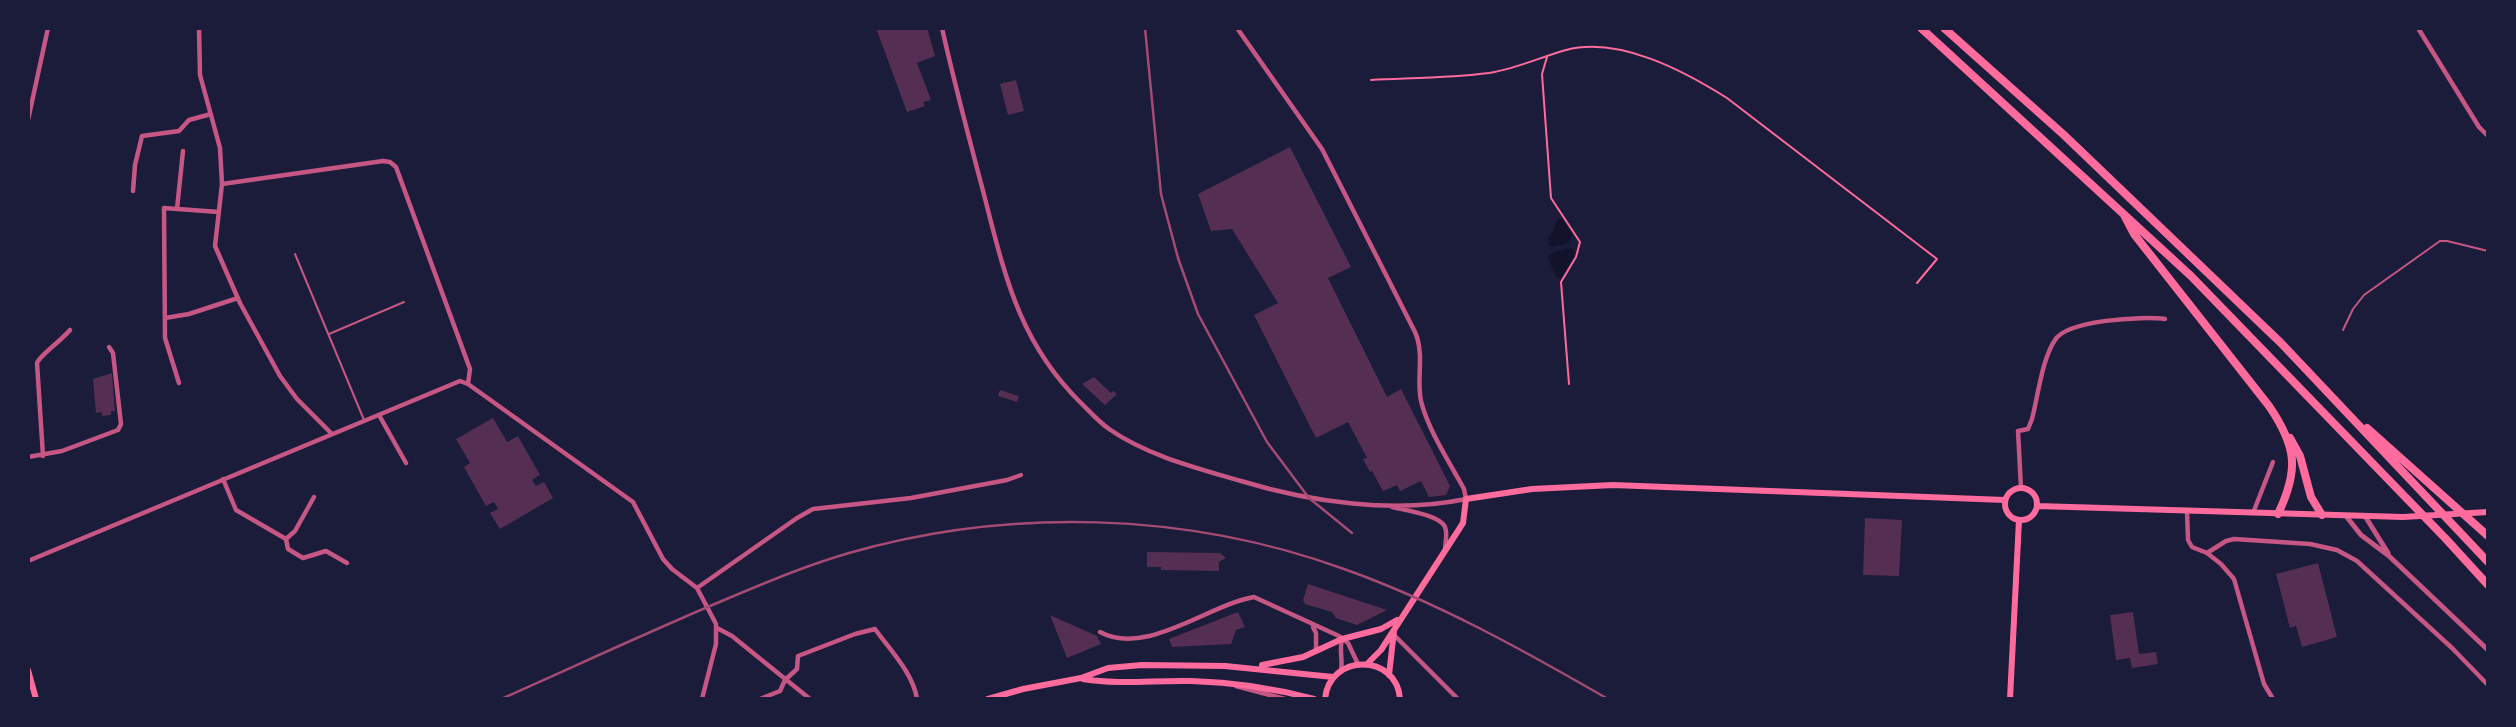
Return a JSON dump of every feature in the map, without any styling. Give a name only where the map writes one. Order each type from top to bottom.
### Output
[{"type":"highway","points":[[1921,28],[2191,276],[2488,585]]},
{"type":"highway","points":[[1944,28],[2064,135],[2207,271],[2349,412],[2488,562]]},
{"type":"highway","points":[[2121,210],[2134,234],[2269,407],[2296,447],[2311,497],[2322,515]]},
{"type":"highway","points":[[2349,412],[2488,537]]},
{"type":"highway","points":[[2278,514],[2290,482],[2292,462],[2288,436]]},
{"type":"main road","points":[[1367,664],[1381,650],[1453,539],[1464,520],[1466,499],[1532,489],[1613,485],[2005,500]]},
{"type":"main road","points":[[2021,488],[2033,493],[2037,506],[2033,515],[2019,520],[2009,515],[2005,509],[2005,500],[2011,491],[2021,488]]},
{"type":"main road","points":[[2037,506],[2403,517],[2488,512]]},
{"type":"main road","points":[[2010,699],[2019,520]]},
{"type":"main road","points":[[1389,674],[1399,619]]},
{"type":"main road","points":[[988,699],[1081,678],[1108,668],[1152,665],[1269,665],[1316,652],[1342,639],[1381,629],[1399,619]]},
{"type":"main road","points":[[1325,699],[1328,685],[1341,670],[1367,664],[1379,667],[1389,674],[1396,683],[1400,699]]},
{"type":"main road","points":[[1225,666],[1333,677]]},
{"type":"main road","points":[[28,670],[36,699]]},
{"type":"main road","points":[[1081,678],[1110,683],[1226,682],[1269,688],[1314,699]]},
{"type":"street","points":[[28,120],[48,28]]},
{"type":"street","points":[[199,28],[200,75],[220,148],[222,184],[215,246],[238,298],[280,376],[296,398],[332,434]]},
{"type":"street","points":[[943,28],[953,79],[1015,303],[1040,354],[1073,396],[1108,429],[1162,456],[1283,494],[1384,505],[1439,504],[1466,499],[1464,489],[1423,408],[1420,385],[1421,352],[1415,332],[1322,149],[1237,28]]},
{"type":"street","points":[[2418,28],[2479,127],[2488,136]]},
{"type":"street","points":[[133,191],[136,158],[142,136],[179,131],[189,120],[211,114]]},
{"type":"street","points":[[177,209],[183,151]]},
{"type":"street","points":[[222,184],[390,162],[396,167],[470,369],[468,383]]},
{"type":"street","points":[[180,383],[165,338],[164,208],[219,212]]},
{"type":"street","points":[[165,318],[188,314],[238,298]]},
{"type":"street","points":[[2021,488],[2018,431],[2028,429],[2032,419],[2050,347],[2056,336],[2066,330],[2126,317],[2165,318]]},
{"type":"street","points":[[43,456],[38,358],[53,348],[70,330]]},
{"type":"street","points":[[28,457],[43,456],[118,430],[121,424],[113,354],[109,346]]},
{"type":"street","points":[[28,561],[460,381],[468,383],[633,502],[663,559],[698,590],[715,620],[716,644],[702,699]]},
{"type":"street","points":[[379,415],[406,463]]},
{"type":"street","points":[[2253,513],[2273,462]]},
{"type":"street","points":[[698,590],[796,518],[813,509],[911,498],[1021,475]]},
{"type":"street","points":[[223,479],[236,510],[286,539],[288,549],[303,558],[326,551],[346,564]]},
{"type":"street","points":[[286,539],[295,531],[314,497]]},
{"type":"street","points":[[1384,505],[1436,518],[1443,523],[1446,534],[1444,551]]},
{"type":"street","points":[[2187,512],[2188,540],[2192,547],[2207,553],[2228,570],[2234,579],[2264,684],[2273,699]]},
{"type":"street","points":[[2346,516],[2361,535],[2389,556],[2488,650]]},
{"type":"street","points":[[2365,516],[2389,556]]},
{"type":"street","points":[[2207,553],[2234,539],[2310,544],[2337,550],[2357,561],[2452,648],[2488,685]]},
{"type":"street","points":[[1100,632],[1113,639],[1149,637],[1254,597],[1313,626],[1332,632],[1348,643],[1358,664]]},
{"type":"street","points":[[1313,626],[1316,652]]},
{"type":"street","points":[[717,628],[732,636],[810,699]]},
{"type":"street","points":[[761,699],[779,691],[785,680],[797,669],[798,656],[875,629],[916,690],[917,699]]},
{"type":"street","points":[[1394,635],[1458,699]]},
{"type":"street","points":[[1341,670],[1342,639]]},
{"type":"street","points":[[1226,682],[1246,691],[1285,699]]},
{"type":"lane","points":[[2343,330],[2353,309],[2364,295],[2440,241],[2488,251]]},
{"type":"lane","points":[[295,254],[364,421]]},
{"type":"lane","points":[[328,334],[404,302]]},
{"type":"path","points":[[1371,80],[1490,73],[1568,49],[1615,49],[1656,61],[1727,98],[1937,259],[1917,283]]},
{"type":"path","points":[[1547,57],[1542,74],[1551,198],[1580,242],[1576,257],[1561,282],[1569,384]]},
{"type":"shaded area","points":[[1558,218],[1562,219],[1571,231],[1572,237],[1567,244],[1552,247],[1548,238]]},
{"type":"shaded area","points":[[1571,248],[1575,255],[1561,278],[1557,278],[1548,257]]},
{"type":"building","points":[[876,28],[927,28],[935,56],[917,63],[931,100],[923,102],[925,106],[907,112]]},
{"type":"building","points":[[1016,80],[1024,111],[1008,115],[1000,84]]},
{"type":"building","points":[[1290,147],[1351,267],[1328,278],[1387,397],[1401,389],[1450,486],[1446,495],[1429,497],[1421,481],[1400,491],[1397,485],[1383,491],[1363,459],[1367,458],[1348,422],[1316,438],[1254,315],[1278,303],[1232,229],[1211,231],[1198,194]]},
{"type":"building","points":[[112,373],[115,411],[111,411],[111,415],[102,416],[102,412],[96,413],[93,379]]},
{"type":"building","points":[[1094,377],[1111,393],[1113,391],[1117,394],[1105,405],[1082,384]]},
{"type":"building","points":[[1000,390],[1019,396],[1017,402],[998,396]]},
{"type":"building","points":[[493,418],[507,442],[518,436],[540,475],[532,480],[536,486],[544,482],[553,498],[500,529],[490,513],[498,509],[494,502],[486,506],[464,467],[470,463],[456,439]]},
{"type":"building","points":[[1865,518],[1902,520],[1899,576],[1863,575]]},
{"type":"building","points":[[1147,552],[1220,553],[1226,558],[1219,562],[1219,571],[1161,570],[1161,567],[1147,567]]},
{"type":"building","points":[[2318,563],[2337,637],[2302,647],[2296,626],[2290,628],[2276,574]]},
{"type":"building","points":[[1308,584],[1387,610],[1357,625],[1336,618],[1332,612],[1305,604],[1303,600]]},
{"type":"building","points":[[1238,612],[1245,627],[1236,630],[1231,644],[1172,647],[1169,639]]},
{"type":"building","points":[[2133,612],[2139,654],[2156,652],[2158,664],[2132,668],[2130,658],[2116,660],[2110,615]]},
{"type":"building","points":[[1050,615],[1097,636],[1101,644],[1067,658]]},
{"type":"railway","points":[[1145,28],[1161,194],[1178,258],[1198,314],[1267,442],[1309,498],[1352,533]]},
{"type":"railway","points":[[501,699],[717,603],[849,553],[910,538],[972,528],[1098,522],[1223,536],[1284,550],[1344,569],[1446,612],[1512,645],[1608,699]]}]
